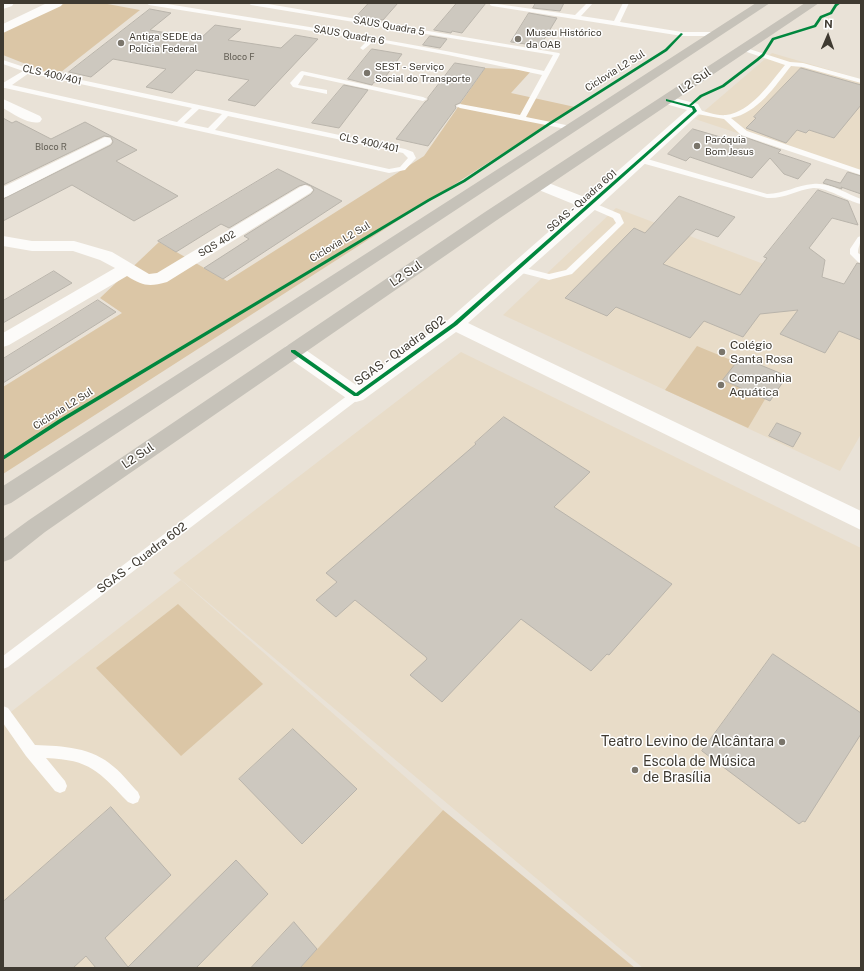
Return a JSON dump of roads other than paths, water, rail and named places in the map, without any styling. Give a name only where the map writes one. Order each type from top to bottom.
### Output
[{"type":"main road","points":[[3,497],[764,3]]},
{"type":"main road","name":"L2 Sul","points":[[3,552],[37,526],[99,483],[491,216],[813,3]]},
{"type":"main road","points":[[497,176],[496,182],[498,187],[503,191],[524,195]]},
{"type":"main road","points":[[462,200],[484,202],[488,206],[491,216]]},
{"type":"street","points":[[3,5],[8,3]]},
{"type":"street","points":[[5,26],[57,3]]},
{"type":"street","points":[[667,100],[693,107],[695,111]]},
{"type":"street","points":[[3,103],[35,119]]},
{"type":"street","name":"SGAS - Quadra 601","points":[[455,324],[591,205],[695,111]]},
{"type":"street","points":[[3,193],[105,141]]},
{"type":"street","points":[[540,185],[591,205]]},
{"type":"street","name":"SQS 402","points":[[3,241],[32,246],[74,246],[106,256],[146,280],[161,278],[306,190]]},
{"type":"street","points":[[3,342],[126,269]]},
{"type":"street","points":[[455,324],[861,521]]},
{"type":"street","name":"SGAS - Quadra 602","points":[[356,395],[455,324]]},
{"type":"street","points":[[293,351],[356,395]]},
{"type":"lane","name":"SAUS Quadra 6","points":[[149,3],[325,23],[354,28],[372,40],[455,54],[522,58],[547,74]]},
{"type":"lane","name":"SAUS Quadra 5","points":[[251,3],[325,23],[354,28],[476,41],[522,58],[557,54],[547,74]]},
{"type":"lane","points":[[576,18],[590,3]]},
{"type":"lane","points":[[616,24],[626,3]]},
{"type":"lane","points":[[492,4],[682,34],[715,34]]},
{"type":"lane","points":[[476,41],[480,33]]},
{"type":"lane","points":[[682,34],[694,42],[695,48]]},
{"type":"lane","points":[[363,48],[372,40]]},
{"type":"lane","points":[[743,49],[789,64],[817,68],[861,81]]},
{"type":"lane","points":[[450,63],[455,54]]},
{"type":"lane","name":"CLS 400/401","points":[[3,62],[28,71],[405,151],[410,154],[412,158],[406,167],[395,171],[389,171],[4,86]]},
{"type":"lane","points":[[726,118],[754,104],[789,64]]},
{"type":"lane","points":[[4,86],[28,71]]},
{"type":"lane","points":[[324,92],[295,86],[294,84],[302,73],[423,100]]},
{"type":"lane","points":[[522,118],[547,74]]},
{"type":"lane","points":[[460,106],[571,128]]},
{"type":"lane","points":[[179,124],[197,107]]},
{"type":"lane","points":[[695,111],[726,118],[744,133],[861,173]]},
{"type":"lane","points":[[210,131],[227,113]]},
{"type":"lane","points":[[641,160],[767,196],[782,196],[813,185],[820,186],[861,202]]},
{"type":"lane","points":[[518,269],[546,278],[560,277],[570,272],[620,223],[617,216],[591,205]]},
{"type":"lane","points":[[861,239],[854,249],[854,254],[861,260]]},
{"type":"lane","name":"SGAS - Quadra 602","points":[[3,663],[356,395]]},
{"type":"lane","points":[[3,712],[31,751],[60,786]]},
{"type":"lane","points":[[31,751],[61,752],[86,756],[105,767],[133,797]]},
{"type":"place","name":"Museu Histórico da OAB","points":[[518,39]]},
{"type":"place","name":"Antiga SEDE da Polícia Federal","points":[[121,43]]},
{"type":"place","name":"SEST - Serviço Social do Transporte","points":[[367,73]]},
{"type":"place","name":"Paróquia Bom Jesus","points":[[697,146]]},
{"type":"place","name":"Colégio Santa Rosa","points":[[722,352]]},
{"type":"place","name":"Companhia Aquática","points":[[721,385]]},
{"type":"place","name":"Teatro Levino de Alcântara","points":[[782,742]]},
{"type":"place","name":"Escola de Música de Brasília","points":[[635,770]]}]
